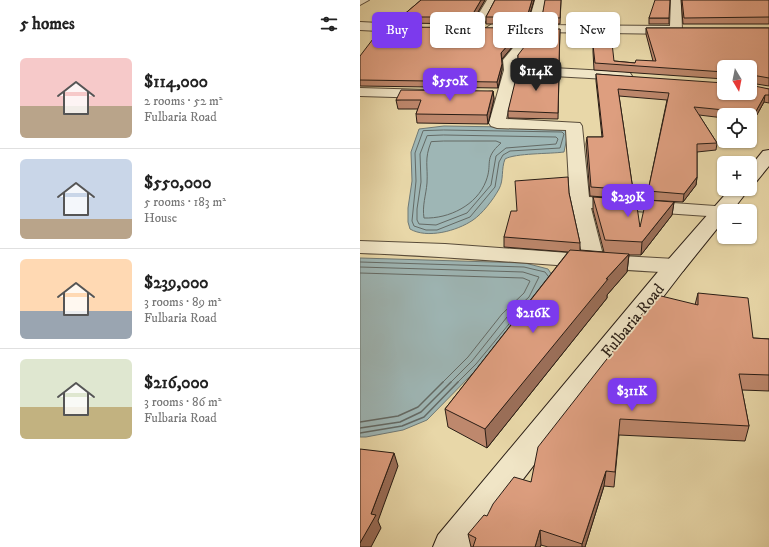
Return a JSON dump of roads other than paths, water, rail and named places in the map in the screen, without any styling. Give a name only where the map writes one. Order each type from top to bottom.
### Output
[{"type":"street","points":[[360,2],[364,0]]},
{"type":"street","points":[[485,12],[492,0]]},
{"type":"street","points":[[537,12],[540,0]]},
{"type":"street","points":[[676,0],[676,30]]},
{"type":"street","points":[[360,26],[410,29],[430,28]]},
{"type":"street","points":[[558,30],[692,30]]},
{"type":"street","points":[[521,48],[510,60],[511,70],[497,123],[574,126],[575,155],[580,202],[594,261]]},
{"type":"street","points":[[511,70],[636,77]]},
{"type":"street","points":[[360,92],[442,94]]},
{"type":"street","points":[[488,94],[504,94]]},
{"type":"street","points":[[757,170],[769,156]]},
{"type":"street","name":"Fulbaria Road","points":[[728,204],[734,196]]},
{"type":"street","points":[[580,202],[717,211]]},
{"type":"street","name":"Fulbaria Road","points":[[450,547],[675,266],[717,217]]},
{"type":"street","points":[[360,247],[445,250],[675,266]]},
{"type":"water","points":[[444,126],[569,128],[564,152],[524,155],[505,159],[499,189],[494,198],[473,220],[459,227],[442,232],[417,232],[410,229],[408,222],[408,208],[412,181],[411,152],[419,129]]},
{"type":"water","points":[[360,258],[525,263],[548,269],[554,278],[479,367],[427,420],[403,430],[360,437]]}]
